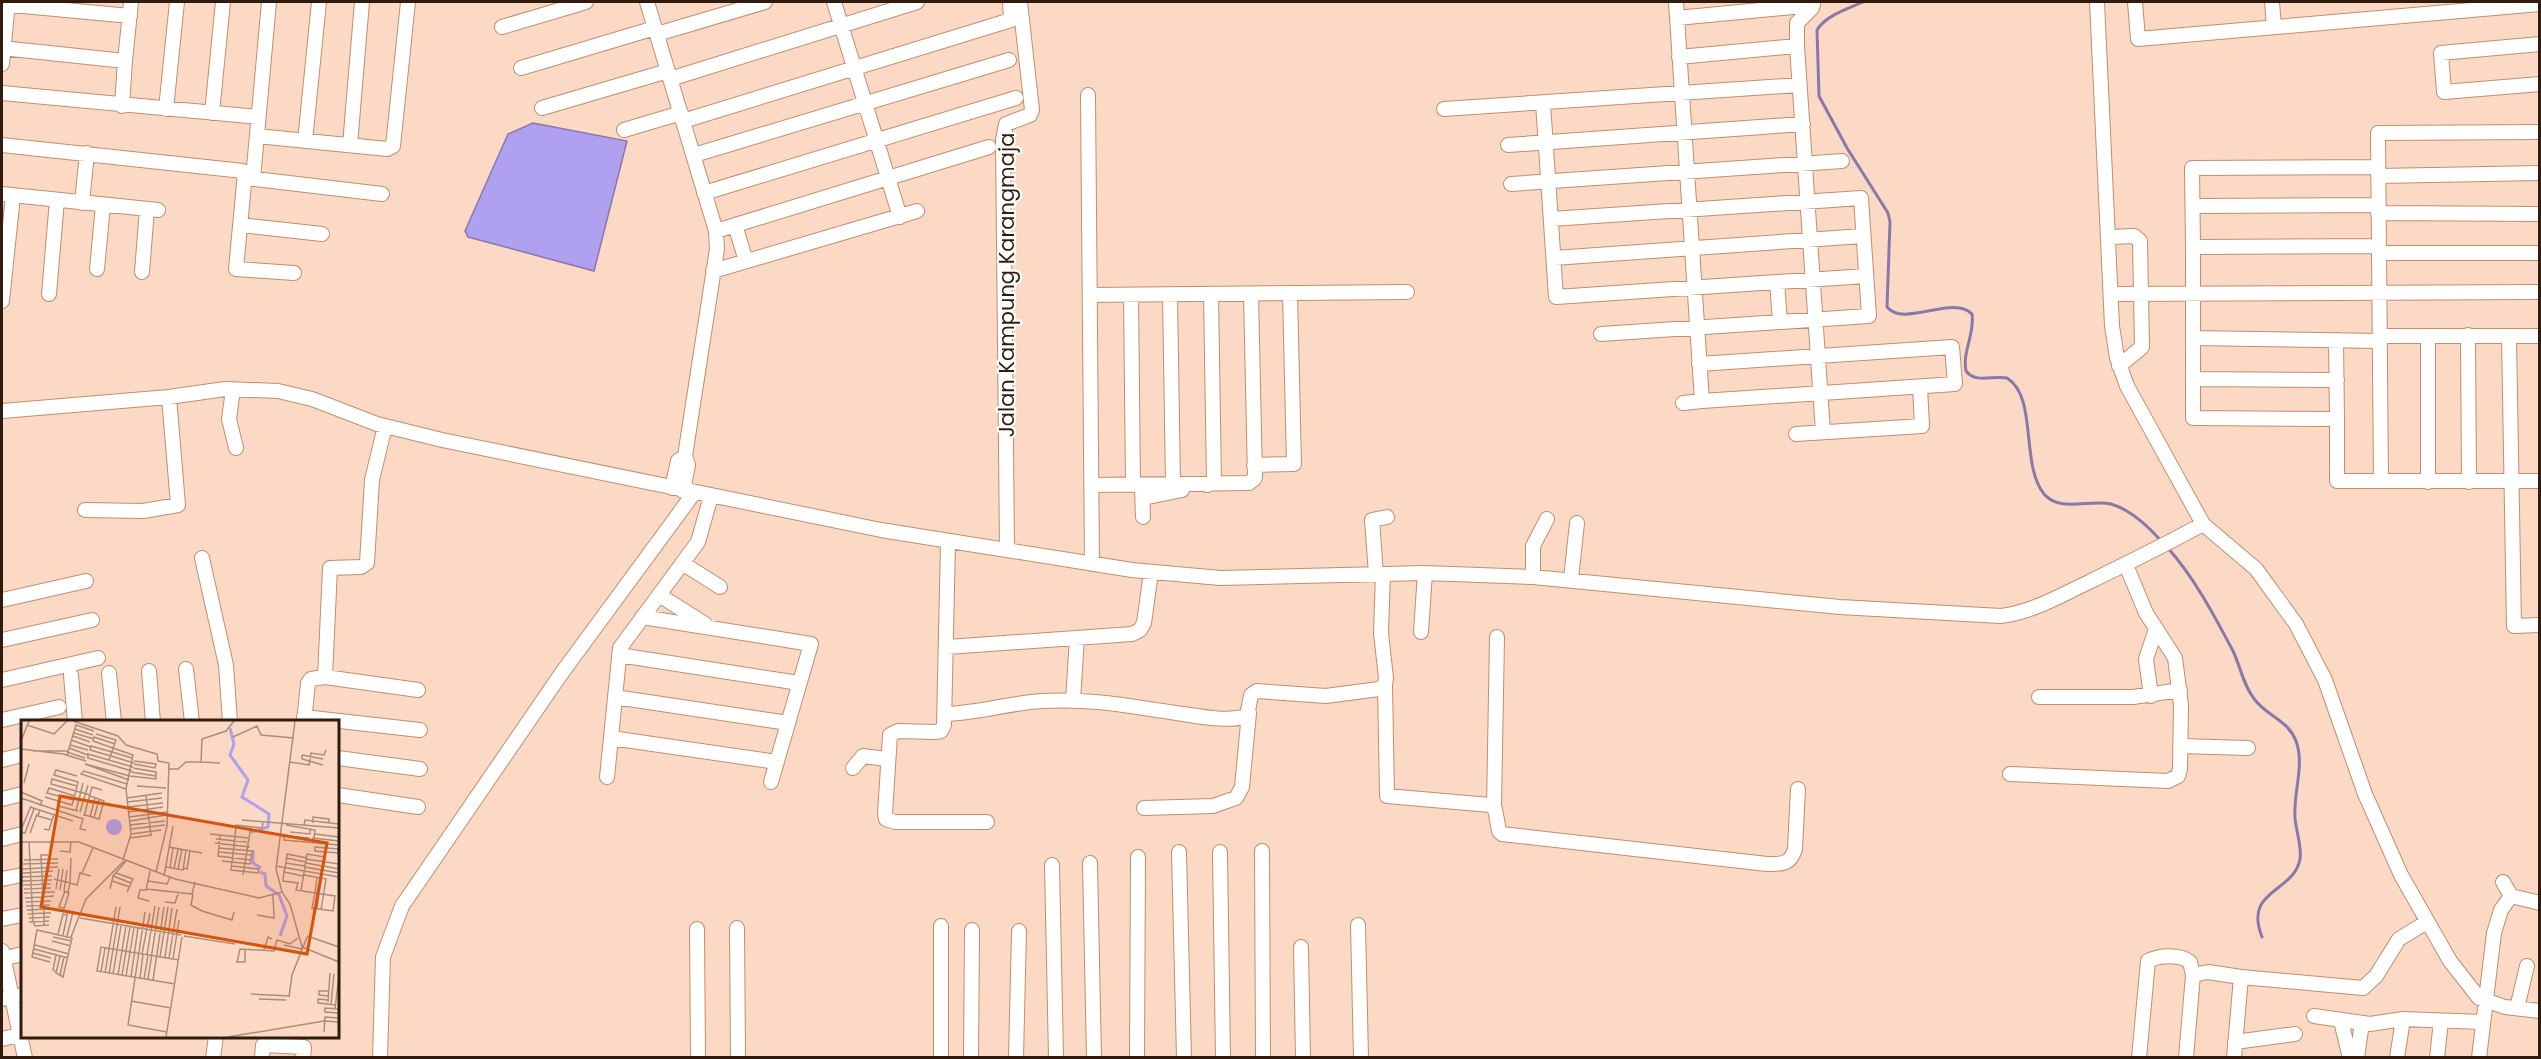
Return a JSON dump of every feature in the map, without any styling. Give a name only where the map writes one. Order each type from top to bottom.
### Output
[{"type":"street","points":[[166,109],[177,2]]},
{"type":"street","points":[[212,113],[223,2]]},
{"type":"street","points":[[269,2],[257,136],[240,225],[236,269],[294,273]]},
{"type":"street","points":[[305,141],[318,2]]},
{"type":"street","points":[[350,145],[362,2]]},
{"type":"street","points":[[257,136],[387,149],[393,146],[408,2]]},
{"type":"street","points":[[502,27],[586,2]]},
{"type":"street","points":[[380,1058],[383,957],[402,906],[683,491],[688,465],[685,456],[717,249],[716,231],[647,2]]},
{"type":"street","points":[[521,68],[765,2]]},
{"type":"street","points":[[834,2],[900,217]]},
{"type":"street","points":[[542,108],[669,75],[917,2]]},
{"type":"street","points":[[624,130],[682,117],[855,68],[1011,20],[1010,2]]},
{"type":"street","name":"Jalan Kampung Karangmaja","points":[[1007,550],[1004,140],[1006,124],[1030,115],[1032,110],[1020,2]]},
{"type":"street","points":[[1676,2],[1702,401]]},
{"type":"street","points":[[2097,2],[2112,326],[2119,366],[2127,386],[2203,524],[2256,569],[2300,633],[2325,680],[2365,794],[2401,875],[2427,922],[2472,992],[2487,1002],[2540,1011]]},
{"type":"street","points":[[2135,2],[2138,39],[2540,4]]},
{"type":"street","points":[[2272,2],[2274,27]]},
{"type":"street","points":[[2,64],[6,3],[131,9],[122,106]]},
{"type":"street","points":[[1677,18],[1813,3]]},
{"type":"street","points":[[1813,3],[1797,23],[1797,46],[1823,432]]},
{"type":"street","points":[[2540,44],[2441,53],[2444,92],[2540,84]]},
{"type":"street","points":[[1679,57],[1797,46]]},
{"type":"street","points":[[2,48],[125,61]]},
{"type":"street","points":[[694,155],[1009,60]]},
{"type":"street","points":[[1444,109],[1800,86]]},
{"type":"street","points":[[2,93],[258,117]]},
{"type":"street","points":[[1088,95],[1092,564]]},
{"type":"street","points":[[704,193],[1016,98]]},
{"type":"street","points":[[1543,103],[1556,297],[1866,276]]},
{"type":"street","points":[[1508,145],[1803,124]]},
{"type":"street","points":[[2381,481],[2378,133],[2540,132]]},
{"type":"street","points":[[2,145],[243,171],[249,178],[382,194]]},
{"type":"street","points":[[716,231],[990,147]]},
{"type":"street","points":[[82,203],[87,153]]},
{"type":"street","points":[[1511,184],[1842,161]]},
{"type":"street","points":[[2337,419],[2193,418],[2192,168],[2540,173]]},
{"type":"street","points":[[2,301],[7,195],[153,210],[142,272]]},
{"type":"street","points":[[1551,219],[1861,198],[1869,316],[1601,334]]},
{"type":"street","points":[[48,294],[57,200]]},
{"type":"street","points":[[97,268],[103,205]]},
{"type":"street","points":[[2193,206],[2540,214]]},
{"type":"street","points":[[713,271],[917,212]]},
{"type":"street","points":[[240,225],[322,234]]},
{"type":"street","points":[[735,225],[746,261]]},
{"type":"street","points":[[1554,258],[1863,236]]},
{"type":"street","points":[[2109,237],[2134,236],[2139,238],[2142,347],[2119,366]]},
{"type":"street","points":[[2193,247],[2540,253]]},
{"type":"street","points":[[1777,282],[1780,322]]},
{"type":"street","points":[[1090,295],[1407,292]]},
{"type":"street","points":[[2111,294],[2540,292]]},
{"type":"street","points":[[1254,465],[1294,464],[1290,293]]},
{"type":"street","points":[[1212,294],[1214,483]]},
{"type":"street","points":[[1139,489],[1173,484],[1249,483],[1255,478],[1251,294]]},
{"type":"street","points":[[1131,295],[1139,489],[1143,517]]},
{"type":"street","points":[[1170,295],[1173,484]]},
{"type":"street","points":[[2193,338],[2336,340],[2468,335],[2540,336]]},
{"type":"street","points":[[2468,335],[2469,482]]},
{"type":"street","points":[[2428,336],[2428,482]]},
{"type":"street","points":[[2509,336],[2514,626],[2540,625]]},
{"type":"street","points":[[2336,340],[2337,481],[2540,481]]},
{"type":"street","points":[[1683,403],[1955,384],[1952,347],[1700,364]]},
{"type":"street","points":[[2193,379],[2337,380]]},
{"type":"street","points":[[1796,434],[1922,426],[1920,387]]},
{"type":"street","points":[[2,411],[233,390],[288,393],[385,426],[683,491],[948,542],[1151,572],[1220,578],[1425,573],[1533,577],[1840,607],[2001,616],[2027,612],[2126,565],[2203,524]]},
{"type":"street","points":[[233,390],[229,418],[236,447]]},
{"type":"street","points":[[85,510],[143,511],[177,505],[168,397]]},
{"type":"street","points":[[325,677],[330,568],[361,567],[367,563],[372,480],[385,426]]},
{"type":"street","points":[[1091,485],[1139,489],[1214,483]]},
{"type":"street","points":[[607,777],[620,648],[698,542],[711,496]]},
{"type":"street","points":[[1387,518],[1372,520],[1380,574],[1387,796],[1494,807]]},
{"type":"street","points":[[1533,577],[1533,546],[1547,519]]},
{"type":"street","points":[[1571,579],[1577,523]]},
{"type":"street","points":[[948,542],[945,586],[947,647],[944,725],[939,732],[892,733],[887,759],[886,819],[895,822],[987,822]]},
{"type":"street","points":[[202,558],[226,665],[230,720]]},
{"type":"street","points":[[682,563],[720,587]]},
{"type":"street","points":[[2010,774],[2168,781],[2174,779],[2180,769],[2180,690],[2172,651],[2146,613],[2126,565]]},
{"type":"street","points":[[947,647],[1125,636],[1140,630],[1151,572]]},
{"type":"street","points":[[1421,632],[1425,573]]},
{"type":"street","points":[[2,600],[86,581]]},
{"type":"street","points":[[659,595],[712,628]]},
{"type":"street","points":[[642,617],[811,644],[771,782]]},
{"type":"street","points":[[2,640],[92,620]]},
{"type":"street","points":[[2151,696],[2146,658],[2156,629]]},
{"type":"street","points":[[1497,637],[1494,807],[1499,831],[1502,834],[1782,864],[1792,859],[1795,849],[1798,789]]},
{"type":"street","points":[[1073,700],[1077,638]]},
{"type":"street","points":[[619,655],[799,684]]},
{"type":"street","points":[[2,680],[98,658]]},
{"type":"street","points":[[186,669],[192,720]]},
{"type":"street","points":[[149,671],[153,720]]},
{"type":"street","points":[[109,673],[114,720]]},
{"type":"street","points":[[71,675],[75,720]]},
{"type":"street","points":[[304,719],[308,683],[311,679],[325,677],[418,690]]},
{"type":"street","points":[[1144,808],[1214,806],[1236,798],[1242,788],[1251,696],[1257,691],[1326,696],[1372,691],[1385,685]]},
{"type":"street","points":[[2039,697],[2151,696],[2180,690]]},
{"type":"street","points":[[615,697],[788,723]]},
{"type":"street","points":[[946,714],[981,712],[1024,703],[1073,700],[1123,703],[1214,718],[1241,717],[1249,713]]},
{"type":"street","points":[[2,720],[59,707]]},
{"type":"street","points":[[339,722],[420,730]]},
{"type":"street","points":[[611,738],[777,762]]},
{"type":"street","points":[[2180,746],[2248,748]]},
{"type":"street","points":[[2,760],[21,755]]},
{"type":"street","points":[[853,768],[864,756],[887,759]]},
{"type":"street","points":[[339,758],[420,769]]},
{"type":"street","points":[[2,799],[21,795]]},
{"type":"street","points":[[339,795],[418,807]]},
{"type":"street","points":[[2,839],[21,834]]},
{"type":"street","points":[[1262,851],[1263,1058]]},
{"type":"street","points":[[1179,852],[1184,1058]]},
{"type":"street","points":[[1220,852],[1224,1058]]},
{"type":"street","points":[[1137,1058],[1138,857]]},
{"type":"street","points":[[1090,863],[1094,1058]]},
{"type":"street","points":[[1052,865],[1056,1058]]},
{"type":"street","points":[[2,879],[21,874]]},
{"type":"street","points":[[2503,882],[2511,896],[2540,903]]},
{"type":"street","points":[[2479,1058],[2494,933],[2501,910],[2511,896]]},
{"type":"street","points":[[2,919],[21,915]]},
{"type":"street","points":[[2193,975],[2208,972],[2286,982],[2364,988],[2376,976],[2399,939],[2427,922]]},
{"type":"street","points":[[1358,925],[1360,1058]]},
{"type":"street","points":[[941,926],[941,1058]]},
{"type":"street","points":[[737,928],[738,1058]]},
{"type":"street","points":[[697,929],[698,1058]]},
{"type":"street","points":[[972,930],[972,1058]]},
{"type":"street","points":[[1016,1058],[1019,931]]},
{"type":"street","points":[[1301,947],[1304,1058]]},
{"type":"street","points":[[2,1039],[21,1034],[2,956],[21,954]]},
{"type":"street","points":[[2139,1058],[2148,961],[2156,957],[2184,957],[2190,962],[2193,975],[2186,1058]]},
{"type":"street","points":[[2517,1008],[2527,966]]},
{"type":"street","points":[[2234,1058],[2241,977]]},
{"type":"street","points":[[2314,1016],[2362,1023],[2403,1019],[2483,1022]]},
{"type":"street","points":[[2397,1058],[2403,1019]]},
{"type":"street","points":[[2341,1021],[2350,1058]]},
{"type":"street","points":[[2437,1058],[2441,1022]]},
{"type":"street","points":[[2357,1058],[2362,1023]]},
{"type":"street","points":[[2235,1042],[2295,1034]]},
{"type":"street","points":[[22,1038],[25,1058]]},
{"type":"street","points":[[213,1058],[216,1038]]},
{"type":"street","points":[[262,1058],[263,1045],[304,1047],[303,1058]]},
{"type":"shaded area","points":[[533,123],[627,141],[594,271],[468,237],[465,231],[508,134]]},
{"type":"waterway","points":[[1863,2],[1832,16],[1817,30],[1819,96],[1847,148],[1888,213],[1890,222],[1887,307],[1895,313],[1905,314],[1953,307],[1964,309],[1972,314],[1966,371],[1980,378],[2007,378],[2017,387],[2026,415],[2032,466],[2044,494],[2058,503],[2103,503],[2126,510],[2162,542]]},
{"type":"waterway","points":[[2167,547],[2186,571],[2211,610],[2233,651],[2251,694],[2260,705],[2288,728],[2296,741],[2299,769],[2295,808],[2300,859],[2289,879],[2264,900],[2259,909],[2258,921],[2262,937]]}]
